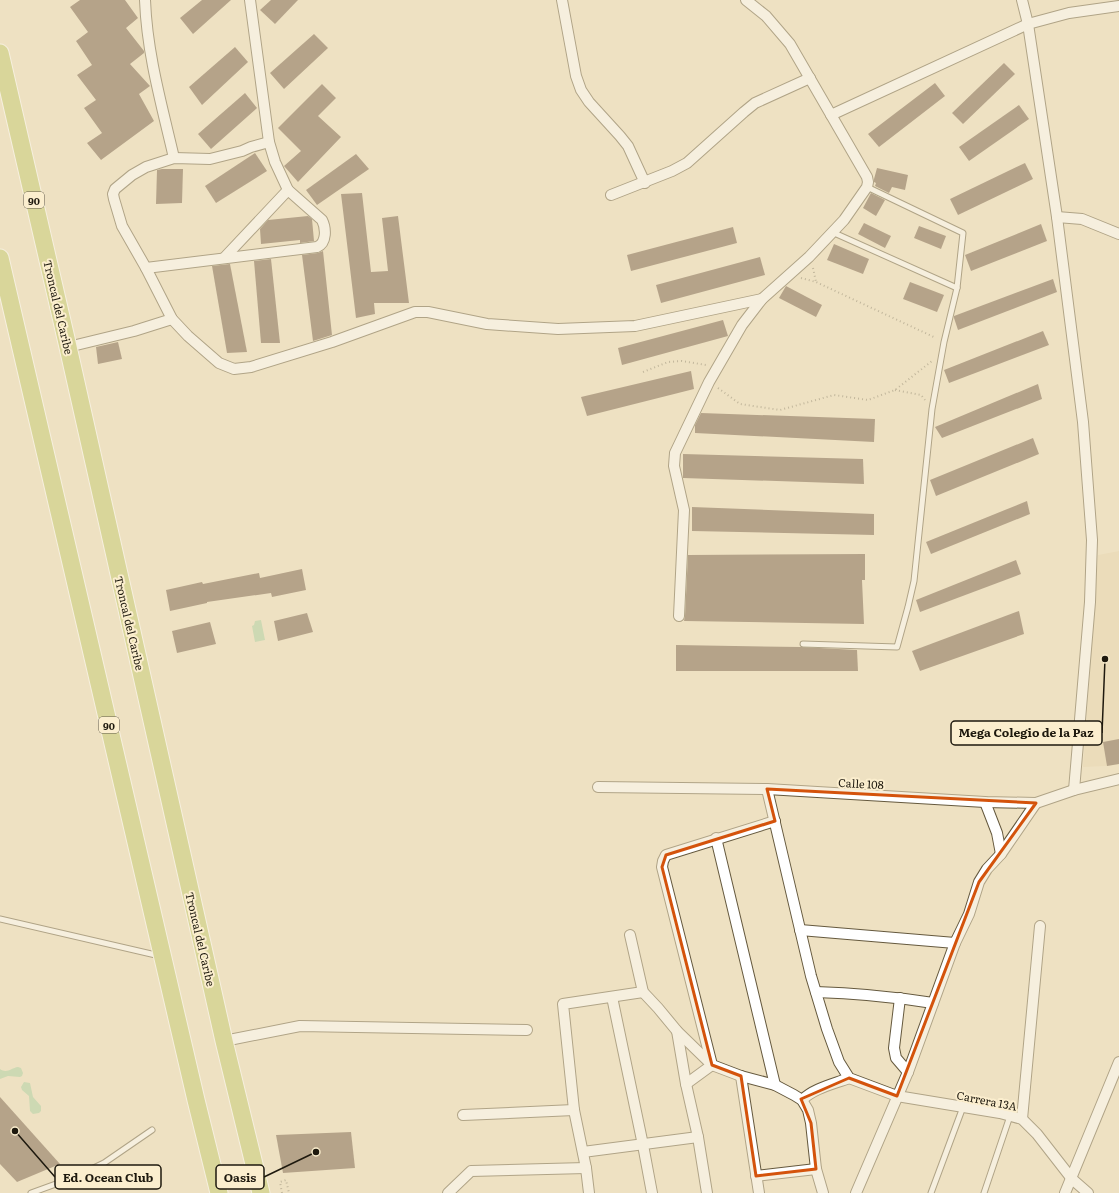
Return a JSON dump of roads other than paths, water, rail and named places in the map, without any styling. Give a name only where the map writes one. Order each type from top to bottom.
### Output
[{"type":"highway","name":"Troncal del Caribe","points":[[0,54],[68,347],[224,1041],[261,1193]]},
{"type":"highway","name":"90","points":[[0,258],[219,1193]]},
{"type":"street","points":[[145,0],[156,82],[174,158]]},
{"type":"street","points":[[146,268],[321,245],[324,242],[324,225],[322,220],[288,190],[275,162],[268,142],[250,0]]},
{"type":"street","points":[[562,0],[576,76],[581,90],[589,102],[628,146],[645,183]]},
{"type":"street","points":[[680,616],[684,510],[674,466],[675,453],[716,368],[742,325],[762,300],[809,257],[844,220],[867,187],[868,182],[867,177],[790,44],[766,16],[746,0]]},
{"type":"street","points":[[1022,0],[1028,24],[1057,217],[1083,422],[1092,540],[1090,602],[1074,790]]},
{"type":"street","points":[[831,115],[1028,24],[1069,13],[1119,6]]},
{"type":"street","points":[[611,195],[645,183],[687,163],[755,103],[810,78]]},
{"type":"street","points":[[268,142],[242,151],[210,159],[174,158],[146,167],[132,175],[115,189],[113,194],[122,226],[146,268],[172,319],[188,336],[219,363],[234,369],[251,368],[274,361],[415,312],[428,312],[487,324],[558,329],[635,326],[762,300]]},
{"type":"street","points":[[224,258],[288,190]]},
{"type":"street","points":[[1057,217],[1082,219],[1119,234]]},
{"type":"street","points":[[68,347],[134,331],[172,319]]},
{"type":"street","name":"Calle 108","points":[[598,787],[767,789],[985,802],[1036,803],[1074,790],[1119,779]]},
{"type":"street","points":[[767,789],[809,968],[827,1029],[839,1062],[849,1078],[814,1091],[802,1100]]},
{"type":"street","points":[[985,802],[997,832],[1001,854]]},
{"type":"street","points":[[856,1193],[908,1072],[955,943],[969,914],[979,882],[987,869],[1001,854],[1036,803]]},
{"type":"street","points":[[712,1065],[662,867],[662,860],[666,855],[775,820]]},
{"type":"street","points":[[716,838],[775,1085]]},
{"type":"street","points":[[1022,1119],[1040,926]]},
{"type":"street","points":[[800,930],[955,943]]},
{"type":"street","points":[[630,935],[643,992],[677,1031],[712,1065],[741,1076],[775,1085],[794,1094],[802,1100],[808,1110],[811,1123],[816,1169],[823,1193]]},
{"type":"street","points":[[589,1193],[586,1168],[574,1110],[563,1004],[643,992]]},
{"type":"street","points":[[816,992],[852,993],[933,1003]]},
{"type":"street","points":[[612,997],[644,1145],[652,1193]]},
{"type":"street","points":[[900,998],[894,1048],[896,1058],[908,1072]]},
{"type":"street","points":[[224,1041],[300,1026],[527,1030]]},
{"type":"street","points":[[677,1031],[686,1084],[698,1137],[707,1193]]},
{"type":"street","points":[[1065,1193],[1119,1062]]},
{"type":"street","points":[[686,1084],[712,1065]]},
{"type":"street","points":[[741,1076],[759,1193]]},
{"type":"street","name":"Carrera 13A","points":[[849,1078],[897,1096],[1000,1113],[1022,1119],[1038,1134],[1072,1179],[1088,1193]]},
{"type":"street","points":[[463,1115],[574,1110]]},
{"type":"street","points":[[582,1152],[698,1137]]},
{"type":"street","points":[[448,1193],[471,1171],[586,1168]]},
{"type":"street","points":[[756,1176],[816,1169]]},
{"type":"lane","points":[[804,644],[897,647],[914,581],[932,410],[944,342],[957,288],[963,233],[867,187]]},
{"type":"lane","points":[[832,232],[957,288]]},
{"type":"lane","points":[[0,919],[163,957]]},
{"type":"lane","points":[[931,1193],[963,1107]]},
{"type":"lane","points":[[984,1193],[1010,1116]]},
{"type":"lane","points":[[31,1193],[75,1177],[98,1166],[152,1130]]},
{"type":"place","name":"Mega Colegio de la Paz","points":[[1105,659]]},
{"type":"place","name":"Ed. Ocean Club","points":[[15,1131]]},
{"type":"place","name":"Oasis","points":[[316,1152]]}]
